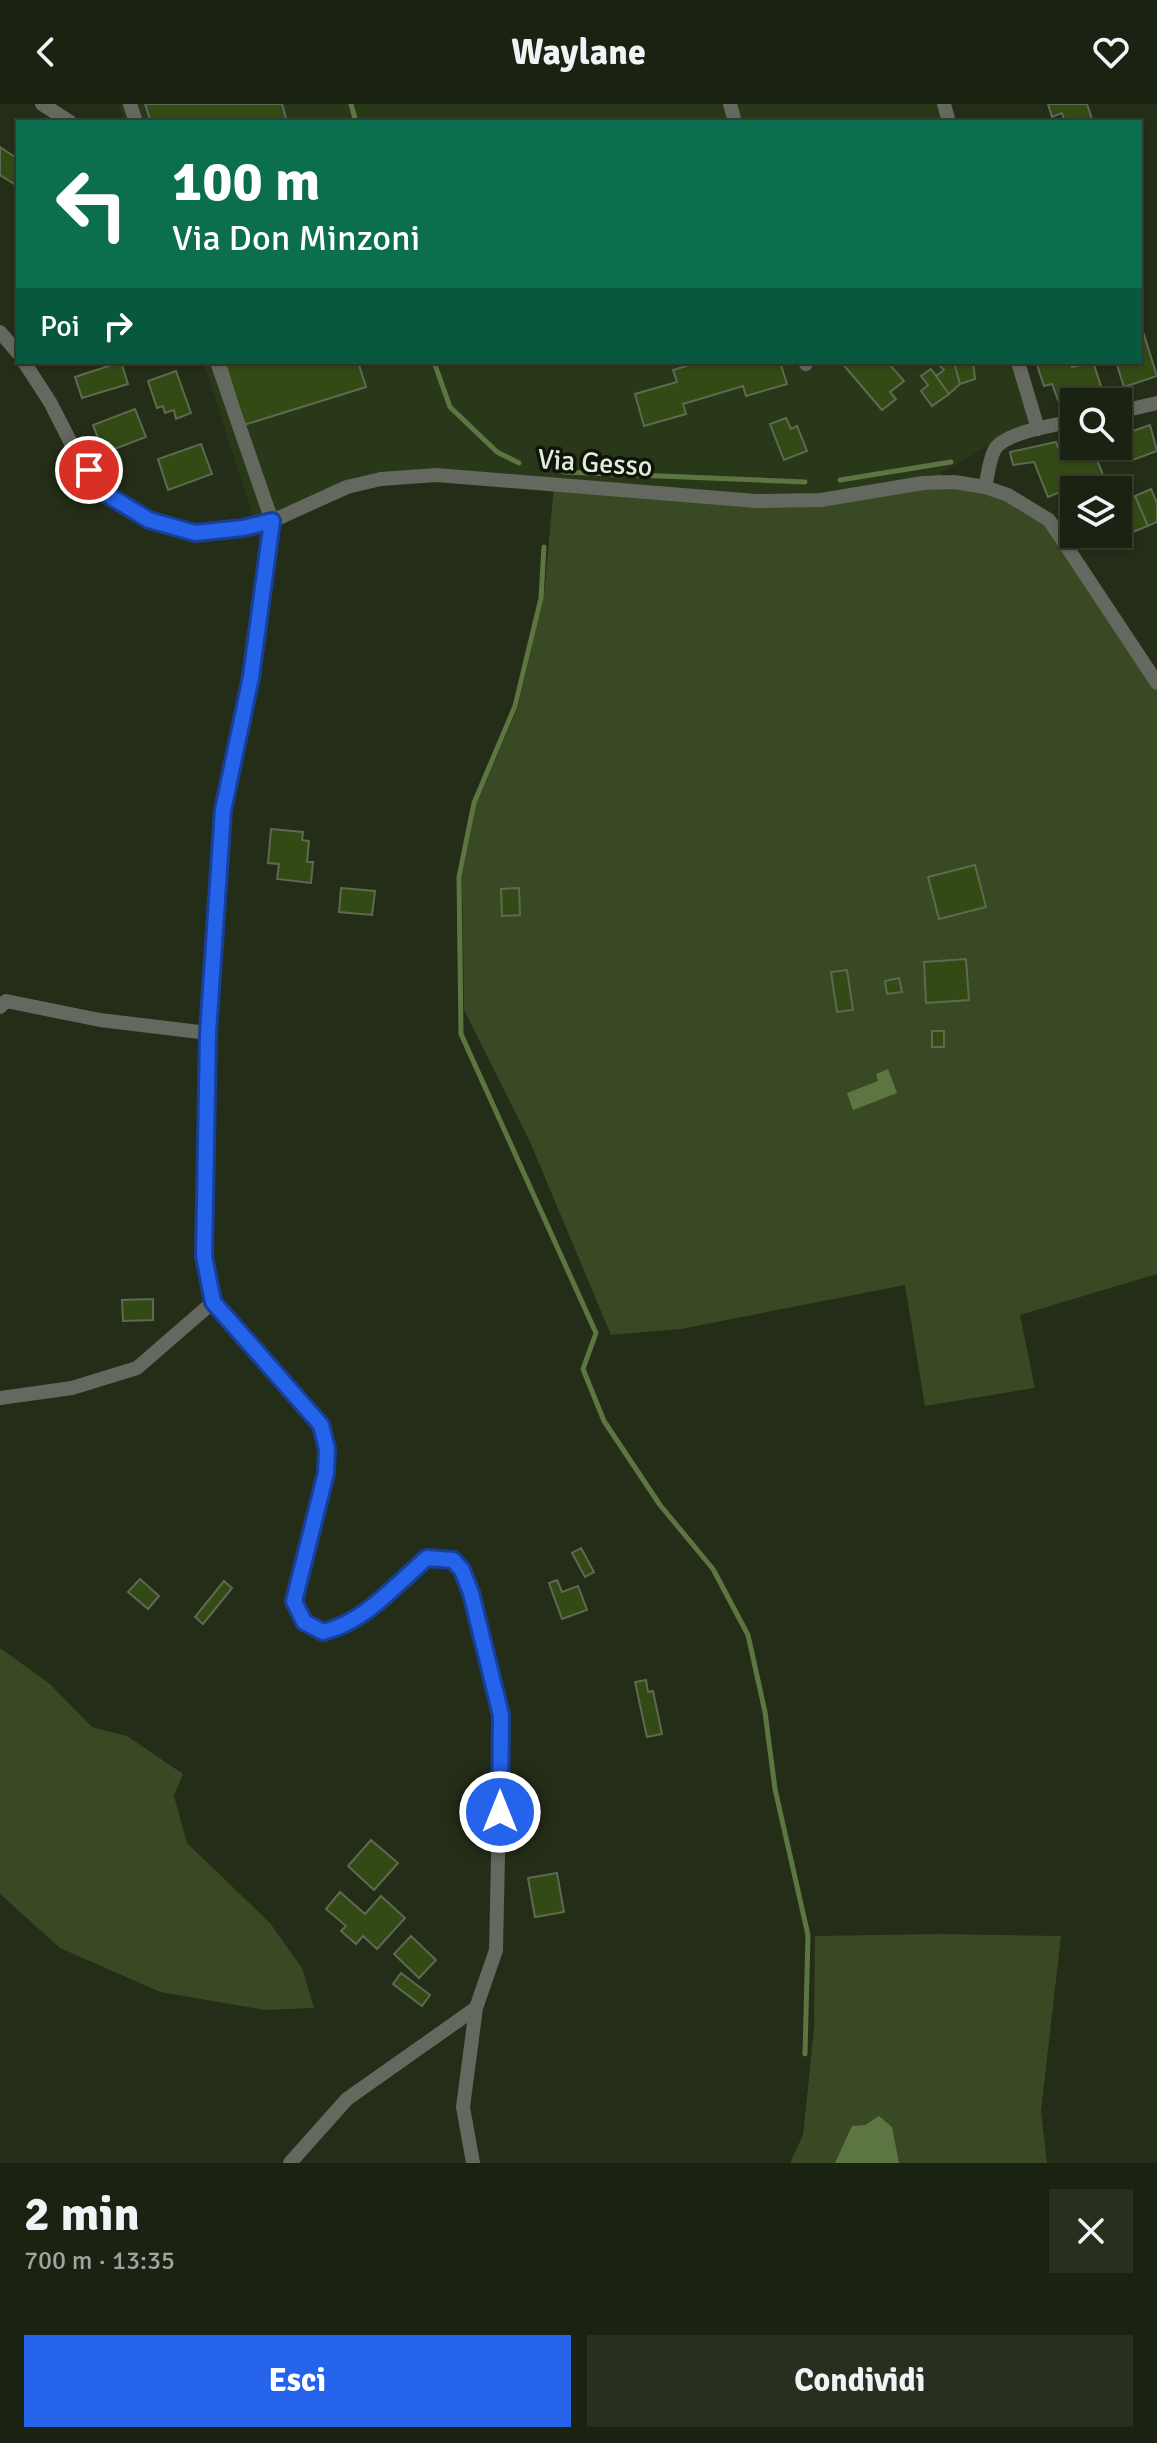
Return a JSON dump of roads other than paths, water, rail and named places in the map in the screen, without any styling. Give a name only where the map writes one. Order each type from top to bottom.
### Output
[{"type":"street","points":[[42,104],[67,120]]},
{"type":"street","points":[[0,332],[16,351]]},
{"type":"street","name":"Via Gesso","points":[[25,364],[50,402],[74,449],[103,492],[149,520],[195,533],[243,528],[272,521],[347,487],[381,479],[436,475],[756,501],[821,500],[923,483],[954,482],[985,487],[1008,495],[1049,520],[1157,683]]},
{"type":"street","points":[[218,364],[272,521],[251,677],[223,810],[208,1033],[204,1256],[213,1302],[321,1425],[327,1449],[326,1473],[294,1601],[304,1622],[323,1632],[343,1627],[394,1589],[427,1558],[453,1560],[462,1570],[471,1593],[501,1715],[496,1950],[476,2008],[463,2107],[473,2163]]},
{"type":"street","points":[[1019,364],[1038,429]]},
{"type":"street","points":[[1132,409],[1157,403]]},
{"type":"street","points":[[985,487],[995,449],[1014,437],[1060,424]]},
{"type":"street","points":[[0,1007],[6,1001],[100,1020],[208,1033]]},
{"type":"street","points":[[0,1398],[72,1388],[137,1368],[213,1302]]},
{"type":"street","points":[[290,2163],[347,2099],[476,2008]]},
{"type":"waterway","points":[[351,104],[355,120]]},
{"type":"waterway","points":[[435,364],[450,407],[497,452],[519,463]]},
{"type":"waterway","points":[[840,480],[951,462]]},
{"type":"waterway","points":[[564,472],[805,482]]},
{"type":"waterway","points":[[544,547],[541,598],[515,706],[474,803],[459,877],[461,1034],[596,1333],[583,1369],[604,1421],[660,1505],[713,1569],[748,1635],[765,1712],[775,1789],[808,1935],[805,2054]]}]
